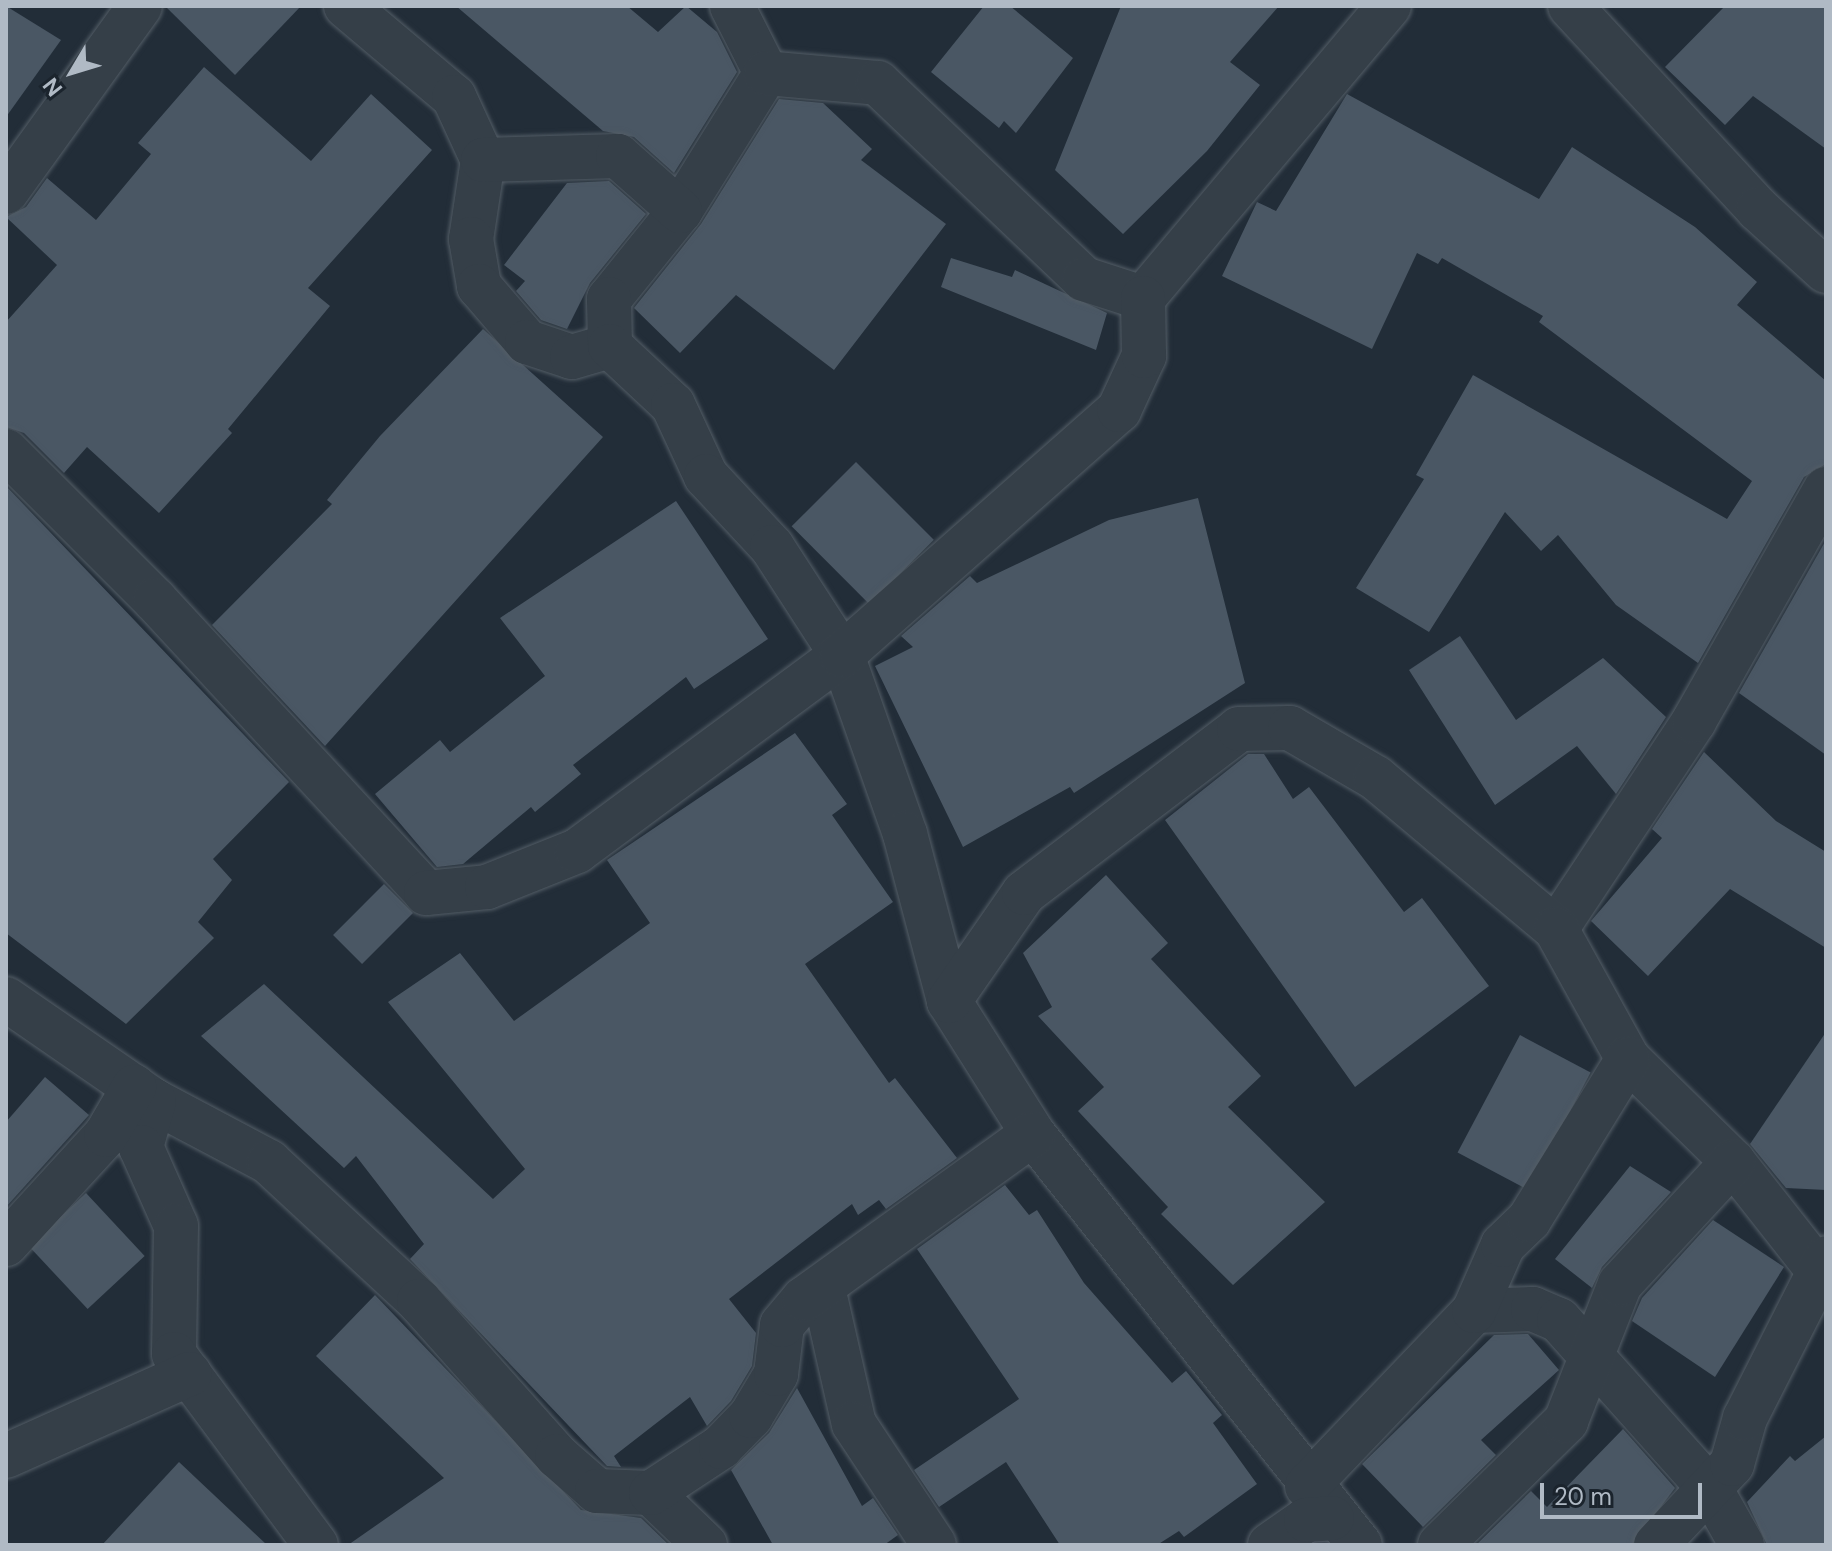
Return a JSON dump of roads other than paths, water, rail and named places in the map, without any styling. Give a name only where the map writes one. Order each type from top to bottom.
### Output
[{"type":"street","points":[[346,6],[454,97],[483,160],[471,239],[479,286],[527,342],[572,357],[610,346]]},
{"type":"street","points":[[732,6],[766,73]]},
{"type":"street","points":[[6,451],[155,600],[426,893],[487,887],[577,851],[842,655],[1119,410],[1144,356],[1143,298],[1389,6]]},
{"type":"street","points":[[1570,6],[1758,209],[1826,271]]},
{"type":"street","points":[[6,192],[132,11]]},
{"type":"street","points":[[766,73],[680,211],[609,299],[610,346],[673,405],[706,476],[772,547],[842,655],[905,834],[949,1001],[1033,1134],[1333,1516]]},
{"type":"street","points":[[766,73],[878,83],[1084,279],[1143,298]]},
{"type":"street","points":[[483,160],[618,156],[680,211]]},
{"type":"street","points":[[1556,929],[1694,721],[1826,489]]},
{"type":"street","points":[[949,1001],[1024,893],[1239,729],[1290,728],[1376,778],[1556,929],[1628,1059],[1733,1162],[1823,1269],[1745,1418],[1732,1464],[1711,1490],[1656,1545]]},
{"type":"street","points":[[6,999],[144,1094],[269,1162],[419,1301],[557,1456],[597,1491],[651,1493],[721,1447],[751,1416],[776,1374],[782,1325],[823,1288],[1033,1134]]},
{"type":"street","points":[[1270,1545],[1306,1520],[1333,1516],[1474,1311],[1503,1245],[1529,1220],[1628,1059]]},
{"type":"street","points":[[6,1244],[144,1094]]},
{"type":"street","points":[[144,1094],[141,1147],[176,1226],[174,1354],[316,1545]]},
{"type":"street","points":[[1440,1545],[1566,1421],[1593,1364],[1620,1284],[1733,1162]]},
{"type":"street","points":[[823,1288],[854,1424],[934,1545]]},
{"type":"street","points":[[1474,1311],[1533,1309],[1559,1320],[1593,1364],[1711,1490],[1742,1545]]},
{"type":"street","points":[[6,1456],[189,1374]]},
{"type":"street","points":[[651,1493],[705,1545]]}]
